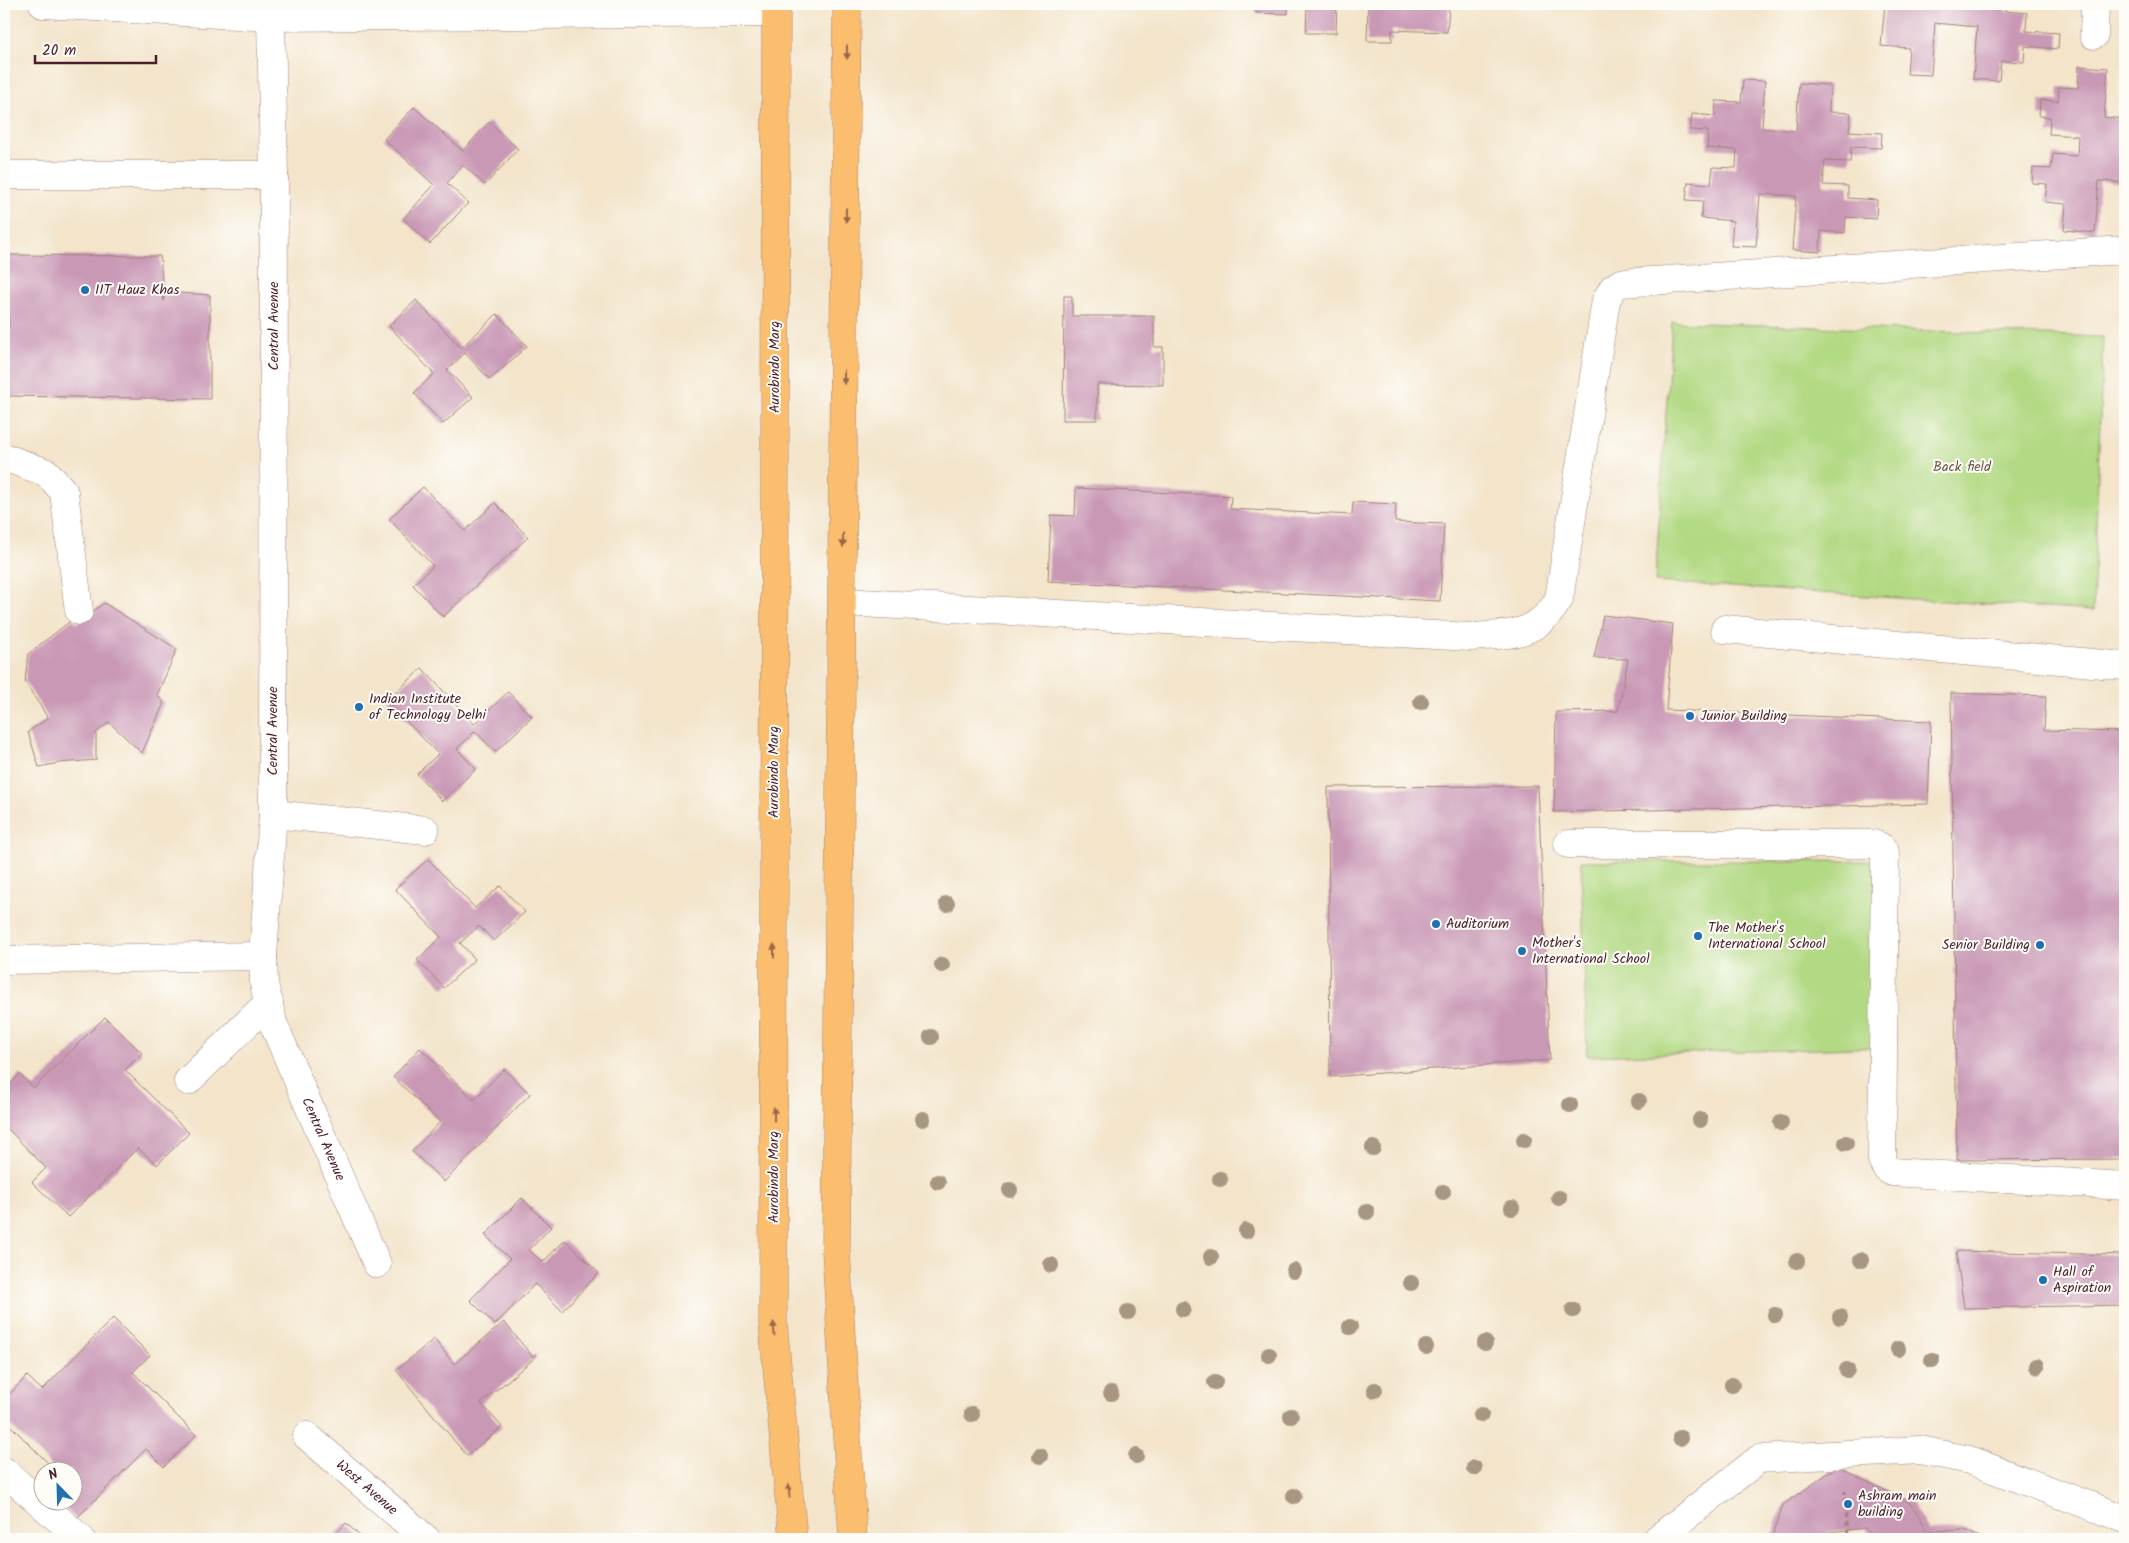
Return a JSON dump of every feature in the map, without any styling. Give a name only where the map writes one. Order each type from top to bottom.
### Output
[{"type":"highway","points":[[847,4],[836,1251],[853,1539]]},
{"type":"highway","name":"Aurobindo Marg","points":[[776,8],[774,1323],[793,1539]]},
{"type":"street","points":[[43,4],[271,17],[776,8]]},
{"type":"street","points":[[2094,35],[2095,4]]},
{"type":"street","name":"Central Avenue","points":[[271,17],[274,175],[273,814],[263,956],[264,984],[273,1023],[377,1264]]},
{"type":"street","points":[[4,175],[274,175]]},
{"type":"street","points":[[843,602],[1471,637],[1520,633],[1542,621],[1552,611],[1559,599],[1606,300],[1617,285],[2125,250]]},
{"type":"street","points":[[4,457],[47,473],[64,492],[79,611]]},
{"type":"street","points":[[1725,629],[2125,666]]},
{"type":"street","points":[[273,814],[425,830]]},
{"type":"street","points":[[1568,844],[1874,844],[1881,847],[1885,852],[1882,1150],[1884,1166],[1892,1172],[2125,1186]]},
{"type":"street","points":[[4,960],[263,956]]},
{"type":"street","points":[[188,1081],[269,1002]]},
{"type":"street","name":"West Avenue","points":[[307,1436],[426,1539]]},
{"type":"street","points":[[1656,1539],[1759,1459],[1920,1450],[1969,1460],[2125,1519]]},
{"type":"street","points":[[4,1471],[81,1539]]},
{"type":"path","points":[[1843,1454],[1848,1539]]},
{"type":"green space","name":"Back field","points":[[1672,322],[2103,337],[2093,611],[1655,582]]},
{"type":"green space","points":[[1581,861],[1890,861],[1891,1047],[1587,1056]]},
{"type":"building","points":[[1256,4],[1288,4],[1288,14],[1256,13]]},
{"type":"building","points":[[1307,4],[1337,4],[1336,33],[1306,33]]},
{"type":"building","points":[[1368,4],[1464,4],[1464,8],[1449,7],[1447,32],[1392,30],[1392,41],[1367,41]]},
{"type":"building","points":[[1885,4],[2005,4],[2005,11],[2027,13],[2026,31],[2059,33],[2058,49],[2025,46],[2024,62],[2001,61],[1999,81],[1973,79],[1977,27],[1935,23],[1931,75],[1907,74],[1909,48],[1881,46]]},
{"type":"building","points":[[2079,66],[2108,68],[2104,117],[2125,119],[2125,183],[2099,181],[2095,233],[2064,230],[2066,204],[2045,202],[2047,184],[2032,183],[2033,168],[2051,169],[2053,154],[2077,156],[2078,136],[2049,134],[2050,117],[2039,116],[2040,100],[2058,101],[2059,87],[2078,88]]},
{"type":"building","points":[[1743,80],[1765,81],[1762,128],[1796,131],[1799,83],[1830,85],[1829,112],[1851,113],[1849,131],[1882,133],[1881,148],[1851,147],[1850,162],[1825,161],[1823,185],[1848,186],[1848,198],[1877,200],[1876,219],[1846,217],[1845,233],[1821,231],[1820,252],[1792,250],[1796,196],[1760,194],[1756,247],[1731,246],[1733,221],[1701,218],[1703,201],[1686,200],[1688,182],[1711,184],[1713,167],[1736,168],[1737,150],[1707,148],[1708,131],[1690,130],[1692,114],[1715,116],[1716,101],[1741,102]]},
{"type":"building","points":[[414,107],[463,151],[489,122],[518,149],[485,185],[463,165],[447,183],[468,203],[430,244],[403,219],[434,185],[384,139]]},
{"type":"building","points":[[5,255],[160,256],[164,301],[164,292],[210,295],[210,399],[4,396],[4,327],[9,327]]},
{"type":"building","points":[[1064,296],[1072,296],[1072,316],[1154,316],[1154,347],[1163,347],[1163,385],[1097,384],[1097,420],[1063,420]]},
{"type":"building","points":[[416,300],[461,348],[497,314],[527,346],[490,380],[465,353],[447,370],[473,397],[443,424],[414,393],[434,374],[389,326]]},
{"type":"building","points":[[423,487],[465,531],[495,503],[528,537],[443,617],[413,585],[433,566],[389,519]]},
{"type":"building","points":[[1076,488],[1231,496],[1230,509],[1352,515],[1353,502],[1396,504],[1395,522],[1444,524],[1440,601],[1048,581],[1051,515],[1075,516]]},
{"type":"building","points":[[104,603],[177,649],[157,695],[164,703],[142,753],[109,722],[96,733],[96,760],[59,763],[39,767],[28,732],[48,718],[25,682],[28,654],[73,619],[77,623]]},
{"type":"building","name":"Junior Building","points":[[1603,615],[1673,624],[1666,710],[1931,721],[1928,804],[1554,812],[1556,712],[1618,711],[1628,659],[1594,658]]},
{"type":"building","points":[[422,668],[474,724],[508,692],[532,717],[495,752],[475,731],[457,749],[476,769],[442,801],[417,774],[438,754],[387,701]]},
{"type":"building","name":"Senior Building","points":[[1951,693],[2046,696],[2044,730],[2125,732],[2125,1159],[1957,1160]]},
{"type":"building","name":"Auditorium","points":[[1538,786],[1550,1060],[1330,1077],[1328,787]]},
{"type":"building","points":[[428,859],[475,908],[500,886],[525,912],[494,941],[479,926],[460,943],[475,959],[444,988],[417,960],[441,937],[395,889]]},
{"type":"building","points":[[105,1017],[142,1053],[125,1070],[189,1133],[157,1165],[138,1148],[68,1217],[32,1182],[46,1168],[4,1125],[4,1091],[20,1074],[34,1088]]},
{"type":"building","points":[[420,1048],[474,1100],[504,1069],[530,1094],[444,1182],[412,1151],[440,1122],[393,1077]]},
{"type":"building","points":[[522,1198],[551,1227],[529,1250],[543,1262],[565,1240],[599,1273],[562,1311],[535,1284],[495,1325],[470,1300],[510,1259],[485,1235]]},
{"type":"building","name":"Hall of Aspiration","points":[[1956,1251],[2125,1255],[2125,1305],[1964,1308]]},
{"type":"building","points":[[113,1318],[150,1355],[133,1372],[196,1435],[164,1467],[146,1449],[76,1519],[67,1510],[82,1510],[82,1460],[45,1460],[4,1419],[4,1400],[27,1376],[42,1390]]},
{"type":"building","points":[[504,1322],[533,1357],[535,1354],[537,1356],[481,1403],[502,1427],[467,1456],[396,1370],[434,1339],[454,1364]]},
{"type":"building","name":"Ashram main building","points":[[1837,1467],[1911,1503],[1928,1531],[1965,1530],[1984,1539],[1874,1539],[1865,1528],[1829,1532],[1825,1539],[1771,1539],[1783,1505]]},
{"type":"building","points":[[346,1523],[363,1539],[331,1539]]},
{"type":"place","name":"IIT Hauz Khas","points":[[85,290]]},
{"type":"place","name":"Indian Institute of Technology Delhi","points":[[359,707]]},
{"type":"place","name":"Junior Building","points":[[1690,716]]},
{"type":"place","name":"Auditorium","points":[[1436,924]]},
{"type":"place","name":"The Mother's International School","points":[[1698,936]]},
{"type":"place","name":"Senior Building","points":[[2040,945]]},
{"type":"place","name":"Mother's International School","points":[[1522,951]]},
{"type":"place","name":"Hall of Aspiration","points":[[2043,1280]]},
{"type":"place","name":"Ashram main building","points":[[1848,1504]]}]
